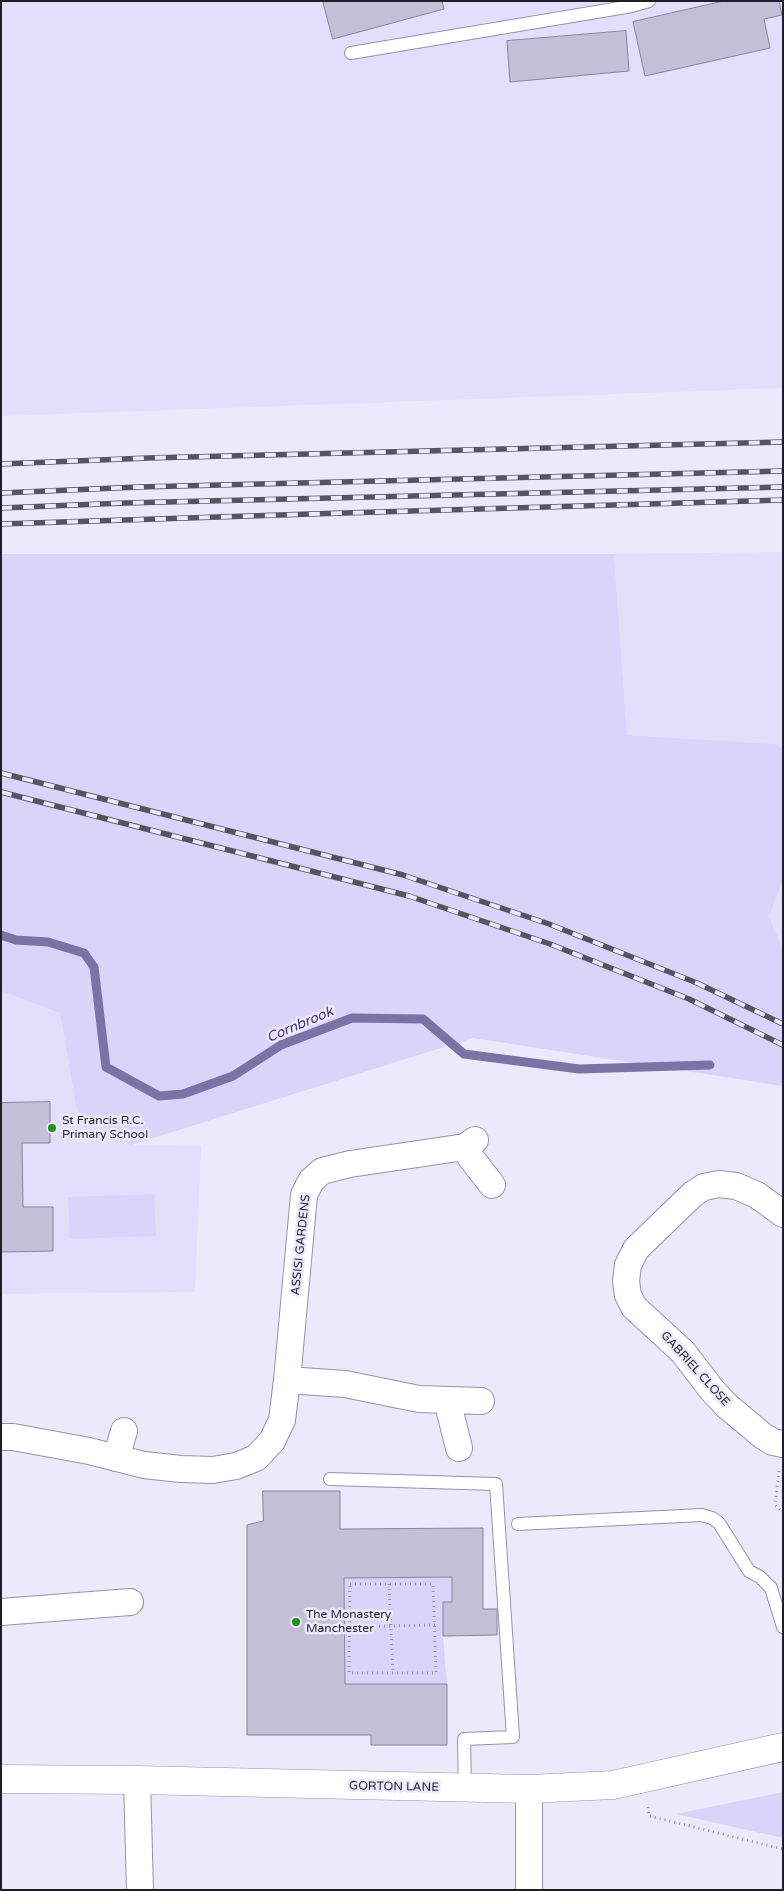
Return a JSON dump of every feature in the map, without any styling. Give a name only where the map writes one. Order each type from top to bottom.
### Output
[{"type":"street","name":"ASSISI GARDENS","points":[[1,1437],[12,1437],[89,1451],[154,1466],[181,1470],[213,1470],[236,1466],[256,1458],[272,1441],[282,1420],[304,1195],[311,1181],[322,1171],[350,1164],[470,1143],[471,1158],[492,1185]]},
{"type":"street","name":"GABRIEL CLOSE","points":[[782,1444],[763,1436],[727,1406],[682,1352],[634,1307],[628,1295],[626,1282],[628,1265],[636,1249],[693,1194],[704,1187],[719,1184],[736,1186],[757,1195],[783,1214]]},
{"type":"street","points":[[287,1380],[345,1384],[419,1399],[481,1401]]},
{"type":"street","points":[[450,1400],[450,1412],[460,1448]]},
{"type":"street","points":[[116,1458],[124,1431]]},
{"type":"street","points":[[1,1612],[130,1602]]},
{"type":"street","name":"GORTON LANE","points":[[1,1779],[138,1780],[529,1790],[613,1784],[783,1747]]},
{"type":"street","points":[[138,1780],[140,1890]]},
{"type":"street","points":[[529,1790],[529,1890]]},
{"type":"lane","points":[[351,52],[632,6],[649,1]]},
{"type":"lane","points":[[330,1479],[496,1484],[512,1737],[464,1739],[465,1788]]},
{"type":"lane","points":[[518,1524],[702,1514],[719,1523],[748,1571],[760,1577],[771,1588],[783,1626]]},
{"type":"path","points":[[782,1444],[775,1505],[783,1512]]},
{"type":"path","points":[[350,1584],[433,1584],[434,1625],[436,1674],[349,1673],[350,1584]]},
{"type":"path","points":[[389,1584],[393,1674]]},
{"type":"path","points":[[349,1627],[434,1625]]},
{"type":"path","points":[[644,1778],[649,1816],[783,1849]]},
{"type":"shaded area","points":[[1,1],[783,1],[783,388],[1,416]]},
{"type":"shaded area","points":[[783,552],[783,750],[775,744],[627,735],[614,554]]},
{"type":"shaded area","points":[[1,554],[614,554],[627,735],[775,744],[783,750],[783,880],[769,917],[783,949],[783,1086],[473,1038],[131,1145],[77,1111],[60,1013],[1,991]]},
{"type":"shaded area","points":[[783,880],[783,949],[769,917]]},
{"type":"shaded area","name":"St Francis R.C. Primary School","points":[[1,991],[60,1013],[77,1111],[131,1145],[201,1146],[195,1292],[1,1294]]},
{"type":"shaded area","points":[[154,1194],[156,1236],[70,1239],[68,1197]]},
{"type":"shaded area","points":[[452,1577],[452,1602],[443,1603],[443,1636],[447,1684],[345,1684],[344,1578]]},
{"type":"shaded area","points":[[783,1792],[783,1838],[676,1814]]},
{"type":"building","points":[[323,1],[442,1],[444,9],[333,39]]},
{"type":"building","points":[[724,1],[779,1],[782,15],[764,19],[770,48],[645,76],[633,22]]},
{"type":"building","points":[[626,31],[629,71],[510,82],[507,41]]},
{"type":"building","points":[[50,1102],[50,1143],[22,1143],[23,1207],[53,1207],[53,1251],[1,1252],[1,1103]]},
{"type":"building","name":"The Monastery Manchester","points":[[263,1491],[340,1491],[340,1529],[483,1528],[483,1609],[497,1609],[497,1635],[443,1636],[443,1602],[452,1602],[452,1577],[344,1578],[345,1684],[447,1684],[447,1745],[371,1745],[371,1735],[247,1735],[247,1525],[263,1521]]},
{"type":"waterway","name":"Cornbrook","points":[[1,935],[16,940],[48,942],[84,953],[94,967],[106,1067],[159,1096],[183,1094],[233,1076],[281,1045],[352,1018],[423,1019],[464,1054],[579,1069],[710,1065]]},
{"type":"railway","points":[[1,464],[148,458],[783,442]]},
{"type":"railway","points":[[1,493],[139,487],[783,471]]},
{"type":"railway","points":[[1,508],[125,503],[783,487]]},
{"type":"railway","points":[[1,524],[783,500]]},
{"type":"railway","points":[[1,773],[403,875],[549,924],[697,983],[783,1024]]},
{"type":"railway","points":[[1,792],[409,896],[550,944],[689,999],[783,1045]]},
{"type":"place","name":"St Francis R.C. Primary School","points":[[52,1128]]},
{"type":"place","name":"The Monastery Manchester","points":[[296,1622]]}]
